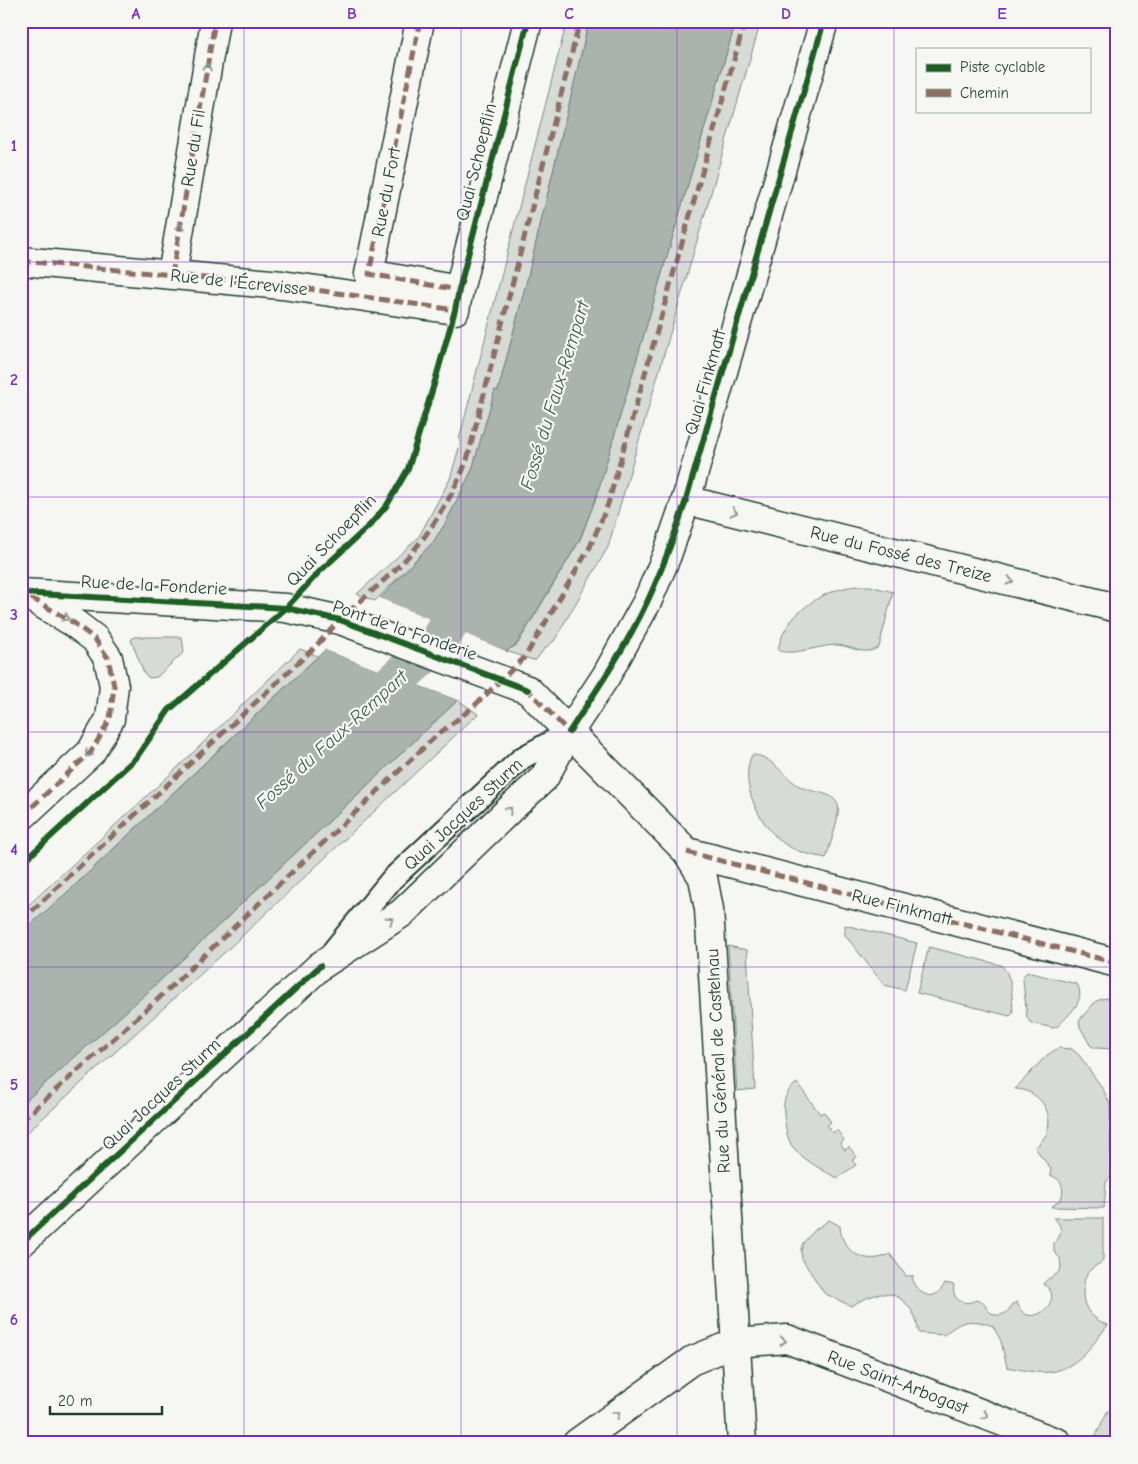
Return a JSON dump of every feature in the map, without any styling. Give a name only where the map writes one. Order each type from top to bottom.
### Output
[{"type":"street","name":"Rue du Fil","points":[[172,275],[215,21]]},
{"type":"street","name":"Rue du Fort","points":[[420,21],[369,274],[457,300]]},
{"type":"street","name":"Quai Schoepflin","points":[[457,300],[528,21]]},
{"type":"street","name":"Quai Finkmatt","points":[[569,732],[606,676],[647,602],[667,555],[686,500],[824,21]]},
{"type":"street","name":"Rue de l'Écrevisse","points":[[21,261],[457,300]]},
{"type":"street","name":"Rue du Fossé des Treize","points":[[686,500],[1117,608]]},
{"type":"street","name":"Rue de la Fonderie","points":[[22,593],[286,608]]},
{"type":"street","points":[[21,817],[91,752],[110,719],[114,686],[108,658],[95,639],[74,623],[22,593]]},
{"type":"street","name":"Pont de la Fonderie","points":[[286,608],[340,620],[528,690],[569,732]]},
{"type":"street","name":"Rue du Général de Castelnau","points":[[569,732],[686,852],[703,878],[709,910],[742,1443]]},
{"type":"street","name":"Quai Jacques Sturm","points":[[21,1243],[320,966],[402,913],[544,778],[569,732]]},
{"type":"street","name":"Rue Finkmatt","points":[[686,852],[1117,963]]},
{"type":"street","name":"Rue Saint-Arbogast","points":[[577,1443],[691,1361],[735,1343],[787,1340],[1058,1443]]},
{"type":"shaded area","points":[[567,21],[589,21],[528,276],[498,391],[495,390],[472,470],[445,524],[433,542],[375,601],[357,594],[418,538],[450,479]]},
{"type":"shaded area","points":[[736,21],[761,21],[608,547],[554,641],[544,649],[536,660],[506,651],[517,645],[580,540],[596,498]]},
{"type":"shaded area","points":[[858,586],[870,586],[893,592],[879,647],[869,651],[837,645],[790,652],[778,650],[788,625],[808,605],[832,592]]},
{"type":"shaded area","points":[[134,637],[182,637],[184,652],[157,677],[149,678],[144,673],[131,640]]},
{"type":"shaded area","points":[[300,649],[318,656],[72,888],[21,933],[21,912],[175,770]]},
{"type":"shaded area","points":[[458,700],[478,714],[225,952],[21,1138],[21,1105],[149,991]]},
{"type":"shaded area","points":[[752,755],[765,758],[801,787],[827,795],[835,800],[838,805],[838,815],[826,858],[803,853],[792,848],[774,835],[766,825],[759,814],[750,790],[748,766]]},
{"type":"shaded area","points":[[845,925],[917,943],[905,990],[884,985],[845,935]]},
{"type":"shaded area","points":[[728,946],[747,950],[755,1089],[737,1091]]},
{"type":"shaded area","points":[[929,947],[1001,965],[1010,981],[1013,1013],[1010,1016],[917,993]]},
{"type":"shaded area","points":[[1027,972],[1077,984],[1080,996],[1078,1002],[1058,1026],[1054,1028],[1031,1023],[1027,1018],[1023,980]]},
{"type":"shaded area","points":[[1106,998],[1117,1006],[1117,1049],[1095,1048],[1090,1045],[1080,1027],[1079,1021],[1096,1001]]},
{"type":"shaded area","points":[[1058,1048],[1072,1049],[1079,1055],[1103,1089],[1110,1104],[1111,1177],[1106,1182],[1104,1208],[1051,1207],[1061,1199],[1062,1184],[1050,1175],[1051,1169],[1035,1148],[1046,1134],[1049,1124],[1046,1109],[1042,1102],[1030,1093],[1015,1089],[1046,1056]]},
{"type":"shaded area","points":[[797,1083],[820,1114],[824,1112],[831,1122],[827,1126],[832,1133],[837,1130],[844,1140],[840,1143],[845,1150],[849,1147],[857,1157],[852,1160],[856,1165],[838,1178],[805,1159],[794,1149],[789,1141],[785,1126],[784,1105],[787,1093]]},
{"type":"shaded area","points":[[1053,1218],[1103,1218],[1103,1261],[1086,1275],[1083,1298],[1087,1310],[1101,1322],[1108,1325],[1084,1355],[1069,1366],[1050,1372],[1034,1372],[1007,1367],[1001,1341],[993,1326],[972,1321],[961,1323],[944,1335],[919,1333],[912,1311],[898,1297],[883,1294],[875,1295],[851,1306],[824,1293],[802,1259],[801,1250],[803,1243],[815,1230],[829,1220],[840,1226],[841,1235],[850,1250],[864,1258],[881,1257],[890,1254],[906,1276],[914,1276],[912,1278],[915,1284],[927,1295],[937,1294],[945,1283],[954,1285],[954,1294],[959,1300],[967,1303],[976,1300],[984,1303],[986,1308],[993,1314],[1002,1315],[1006,1313],[1012,1304],[1017,1302],[1022,1311],[1029,1315],[1036,1315],[1044,1311],[1052,1298],[1050,1290],[1043,1284],[1057,1274],[1061,1268],[1060,1258],[1054,1252],[1054,1243],[1059,1237],[1061,1230],[1059,1224]]},
{"type":"shaded area","points":[[1117,1402],[1117,1443],[1097,1442],[1095,1437],[1107,1412]]},
{"type":"water","points":[[589,21],[736,21],[596,498],[579,541],[516,645],[506,651],[380,598],[433,542],[445,524],[472,470],[495,390],[498,391],[528,276]]},
{"type":"water","points":[[325,650],[458,700],[149,991],[21,1105],[21,933],[72,888]]},
{"type":"pier","points":[[380,598],[506,651],[504,653],[445,630],[378,600]]},
{"type":"pier","points":[[327,648],[460,698],[458,700],[325,650]]},
{"type":"waterway","name":"Fossé du Faux-Rempart","points":[[360,712],[439,641],[474,581]]},
{"type":"marked path","points":[[172,275],[215,21]]},
{"type":"marked path","points":[[420,21],[369,274],[459,290]]},
{"type":"marked path","points":[[21,921],[393,572],[422,540],[441,512],[467,460],[580,21]]},
{"type":"marked path","points":[[21,1121],[157,1000],[436,736],[472,708],[525,657],[590,547],[608,504],[745,21]]},
{"type":"marked path","points":[[21,261],[282,285],[455,310],[456,307]]},
{"type":"marked path","points":[[21,817],[91,752],[110,719],[114,686],[108,658],[95,639],[74,623],[28,596]]},
{"type":"marked path","points":[[524,689],[528,690],[569,732]]},
{"type":"marked path","points":[[687,852],[1117,963]]},
{"type":"cycle path","points":[[21,864],[136,758],[169,710],[286,608],[320,571],[370,525],[387,505],[408,469],[435,381],[455,310],[528,21]]},
{"type":"cycle path","points":[[569,732],[630,635],[653,588],[673,538],[686,500],[824,21]]},
{"type":"cycle path","points":[[21,593],[286,608],[340,620],[528,690]]},
{"type":"cycle path","points":[[21,1243],[320,966]]}]
